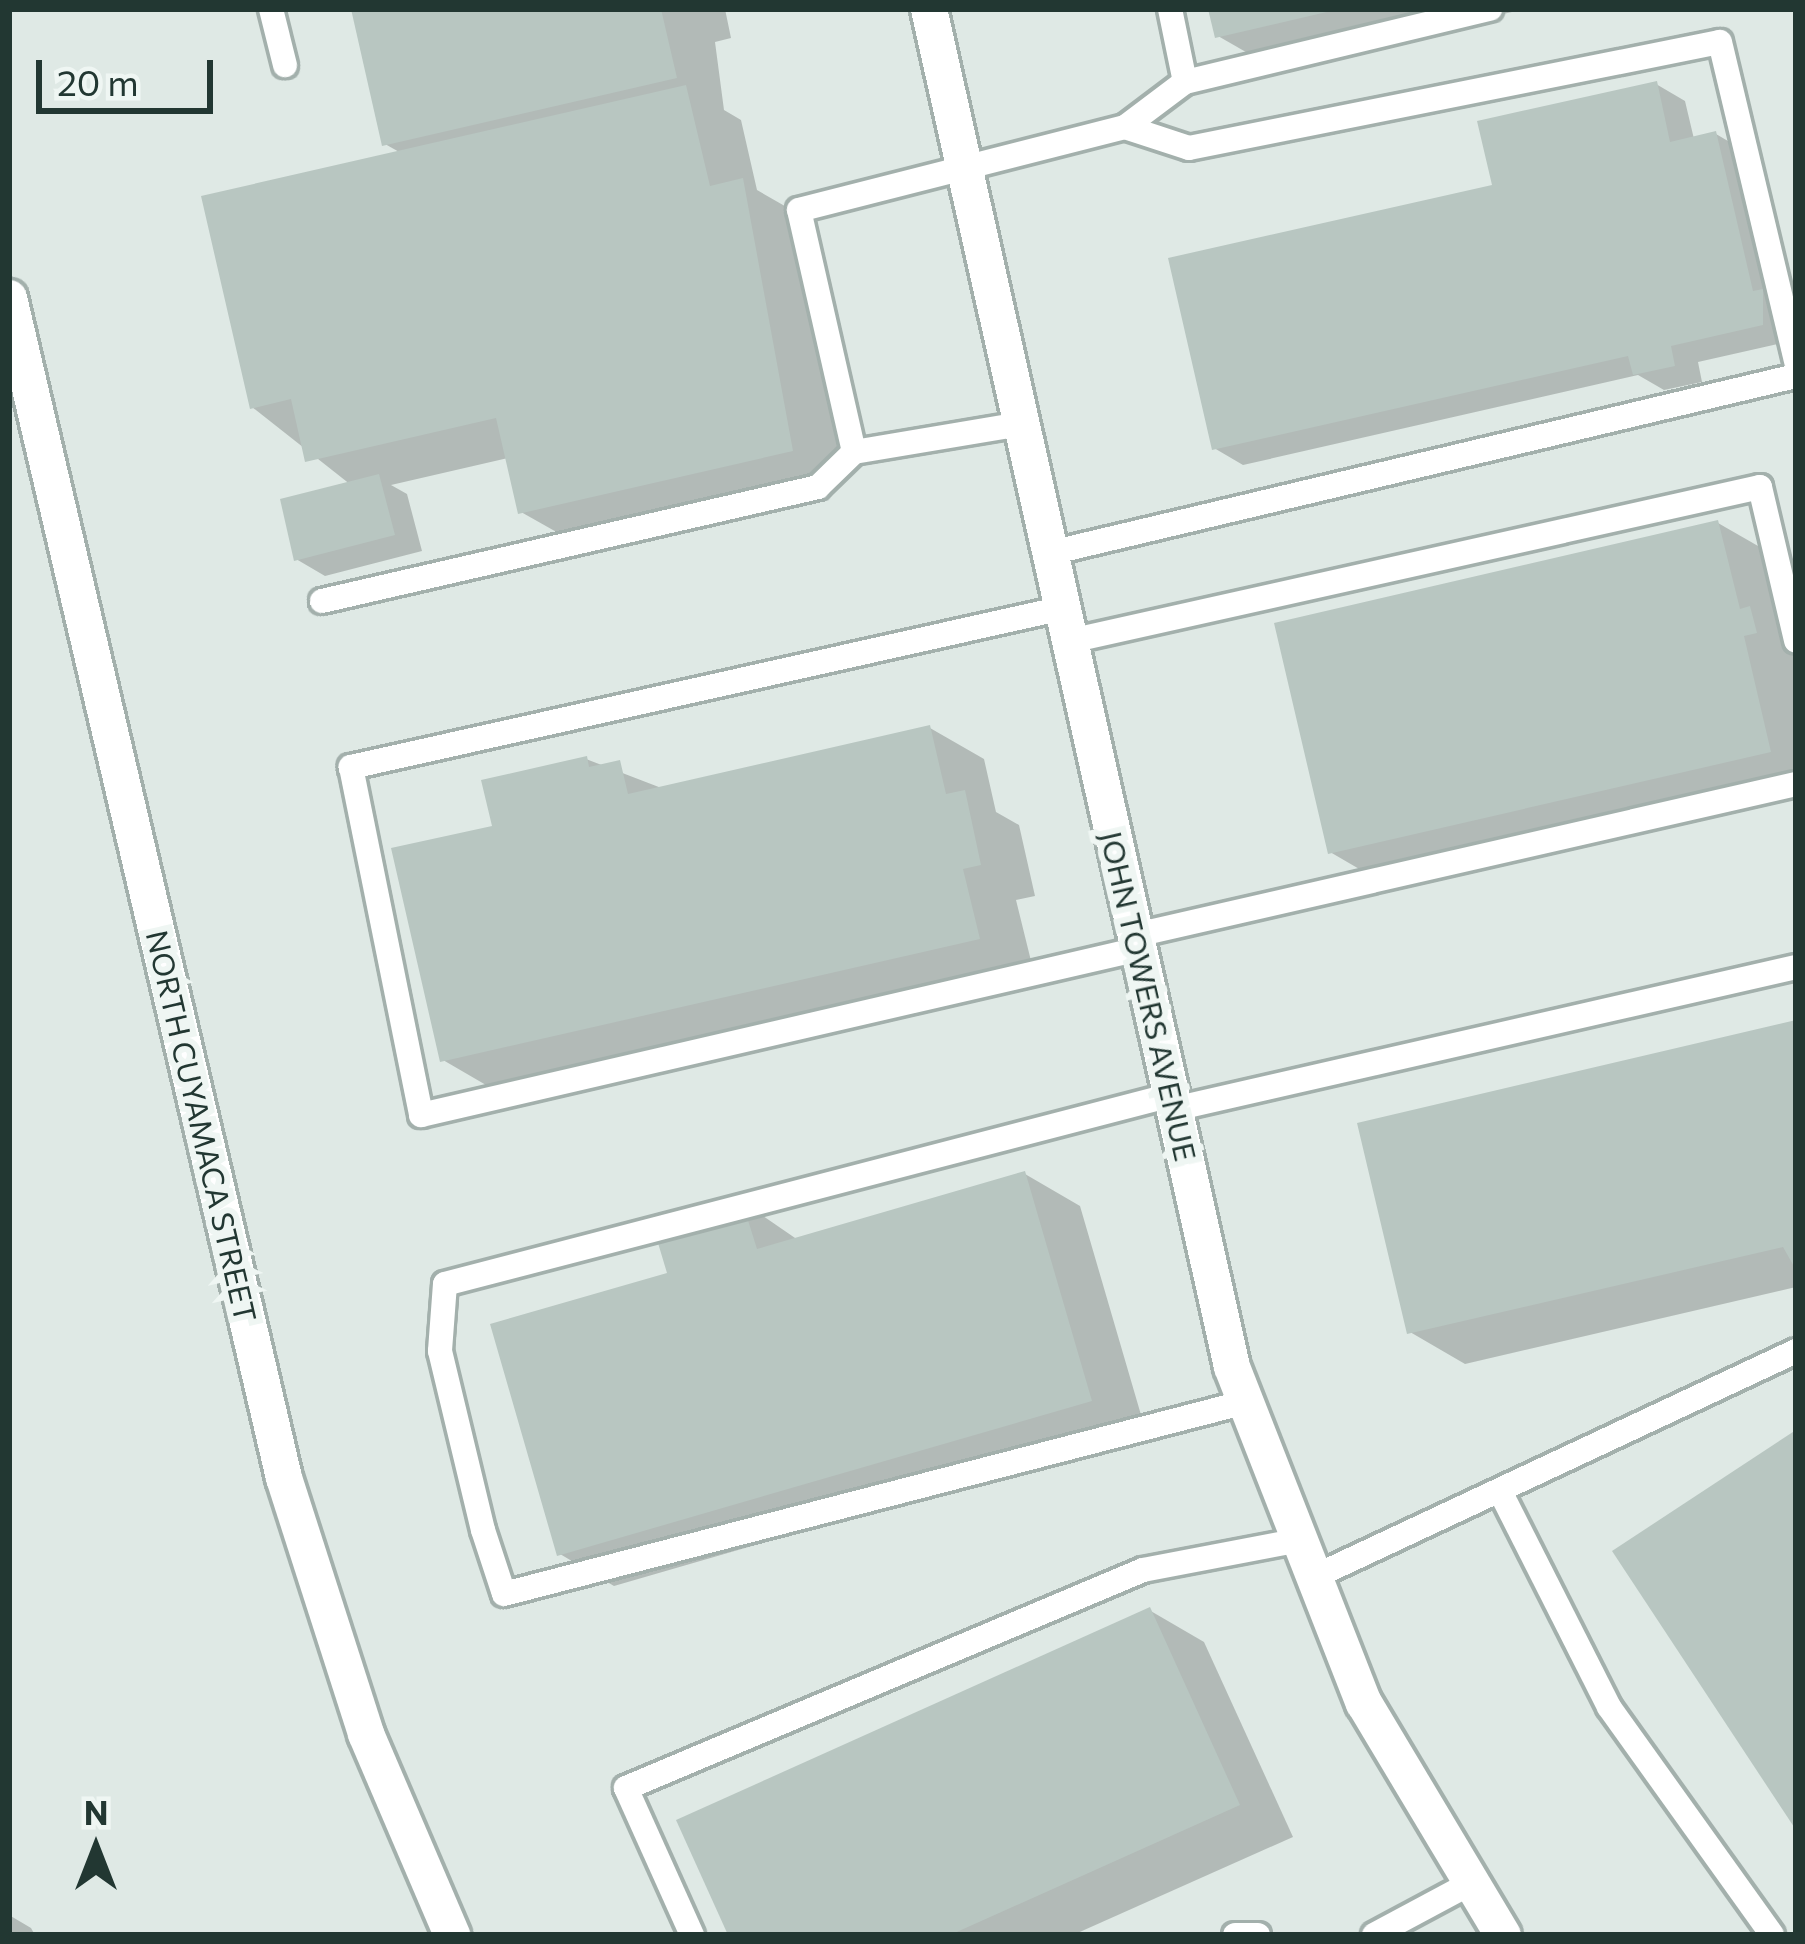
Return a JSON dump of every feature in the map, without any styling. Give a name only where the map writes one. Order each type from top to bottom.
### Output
[{"type":"street","name":"JOHN TOWERS AVENUE","points":[[929,9],[1173,1102],[1246,1402],[1364,1703],[1503,1935]]},
{"type":"street","name":"NORTH CUYAMACA STREET","points":[[9,298],[284,1478],[366,1733],[452,1935]]},
{"type":"lane","points":[[271,9],[284,65]]},
{"type":"lane","points":[[1170,9],[1185,82]]},
{"type":"lane","points":[[854,452],[799,211],[967,176],[1125,127],[1185,82],[1490,9]]},
{"type":"lane","points":[[1125,127],[1190,148],[1720,42],[1796,362]]},
{"type":"lane","points":[[1050,553],[1796,376]]},
{"type":"lane","points":[[322,601],[818,487],[854,452],[1022,424]]},
{"type":"lane","points":[[1796,641],[1760,487],[351,767],[421,1115],[1796,784]]},
{"type":"lane","points":[[1246,1402],[504,1594],[482,1530],[440,1351],[445,1284],[1173,1102],[1796,967]]},
{"type":"lane","points":[[1315,1576],[1502,1495],[1796,1351]]},
{"type":"lane","points":[[1502,1495],[1609,1707],[1772,1935]]},
{"type":"lane","points":[[692,1935],[626,1789],[1143,1570],[1300,1540]]},
{"type":"lane","points":[[1374,1935],[1471,1883]]},
{"type":"lane","points":[[1235,1935],[1258,1935]]},
{"type":"building","points":[[351,9],[661,9],[677,78],[382,146]]},
{"type":"building","points":[[1208,9],[1331,9],[1331,11],[1215,38]]},
{"type":"building","points":[[1657,81],[1670,142],[1716,131],[1753,291],[1763,289],[1763,325],[1671,346],[1675,366],[1633,375],[1628,356],[1212,450],[1168,258],[1492,185],[1477,121]]},
{"type":"building","points":[[686,85],[710,186],[743,178],[793,451],[518,514],[496,418],[305,462],[291,399],[250,409],[201,196]]},
{"type":"building","points":[[379,474],[395,535],[294,561],[280,499]]},
{"type":"building","points":[[1718,520],[1740,609],[1750,606],[1757,633],[1744,636],[1771,752],[1328,854],[1274,623]]},
{"type":"building","points":[[930,725],[946,794],[965,790],[981,865],[963,869],[980,939],[440,1062],[391,848],[492,826],[481,780],[587,756],[589,767],[620,760],[628,794]]},
{"type":"building","points":[[1796,1020],[1796,1270],[1783,1247],[1407,1334],[1357,1123]]},
{"type":"building","points":[[1025,1171],[1092,1401],[557,1556],[490,1324],[667,1273],[652,1223],[741,1198],[757,1249]]},
{"type":"building","points":[[1796,1430],[1796,1830],[1612,1551]]},
{"type":"building","points":[[1150,1607],[1240,1805],[950,1935],[728,1935],[676,1820]]}]
